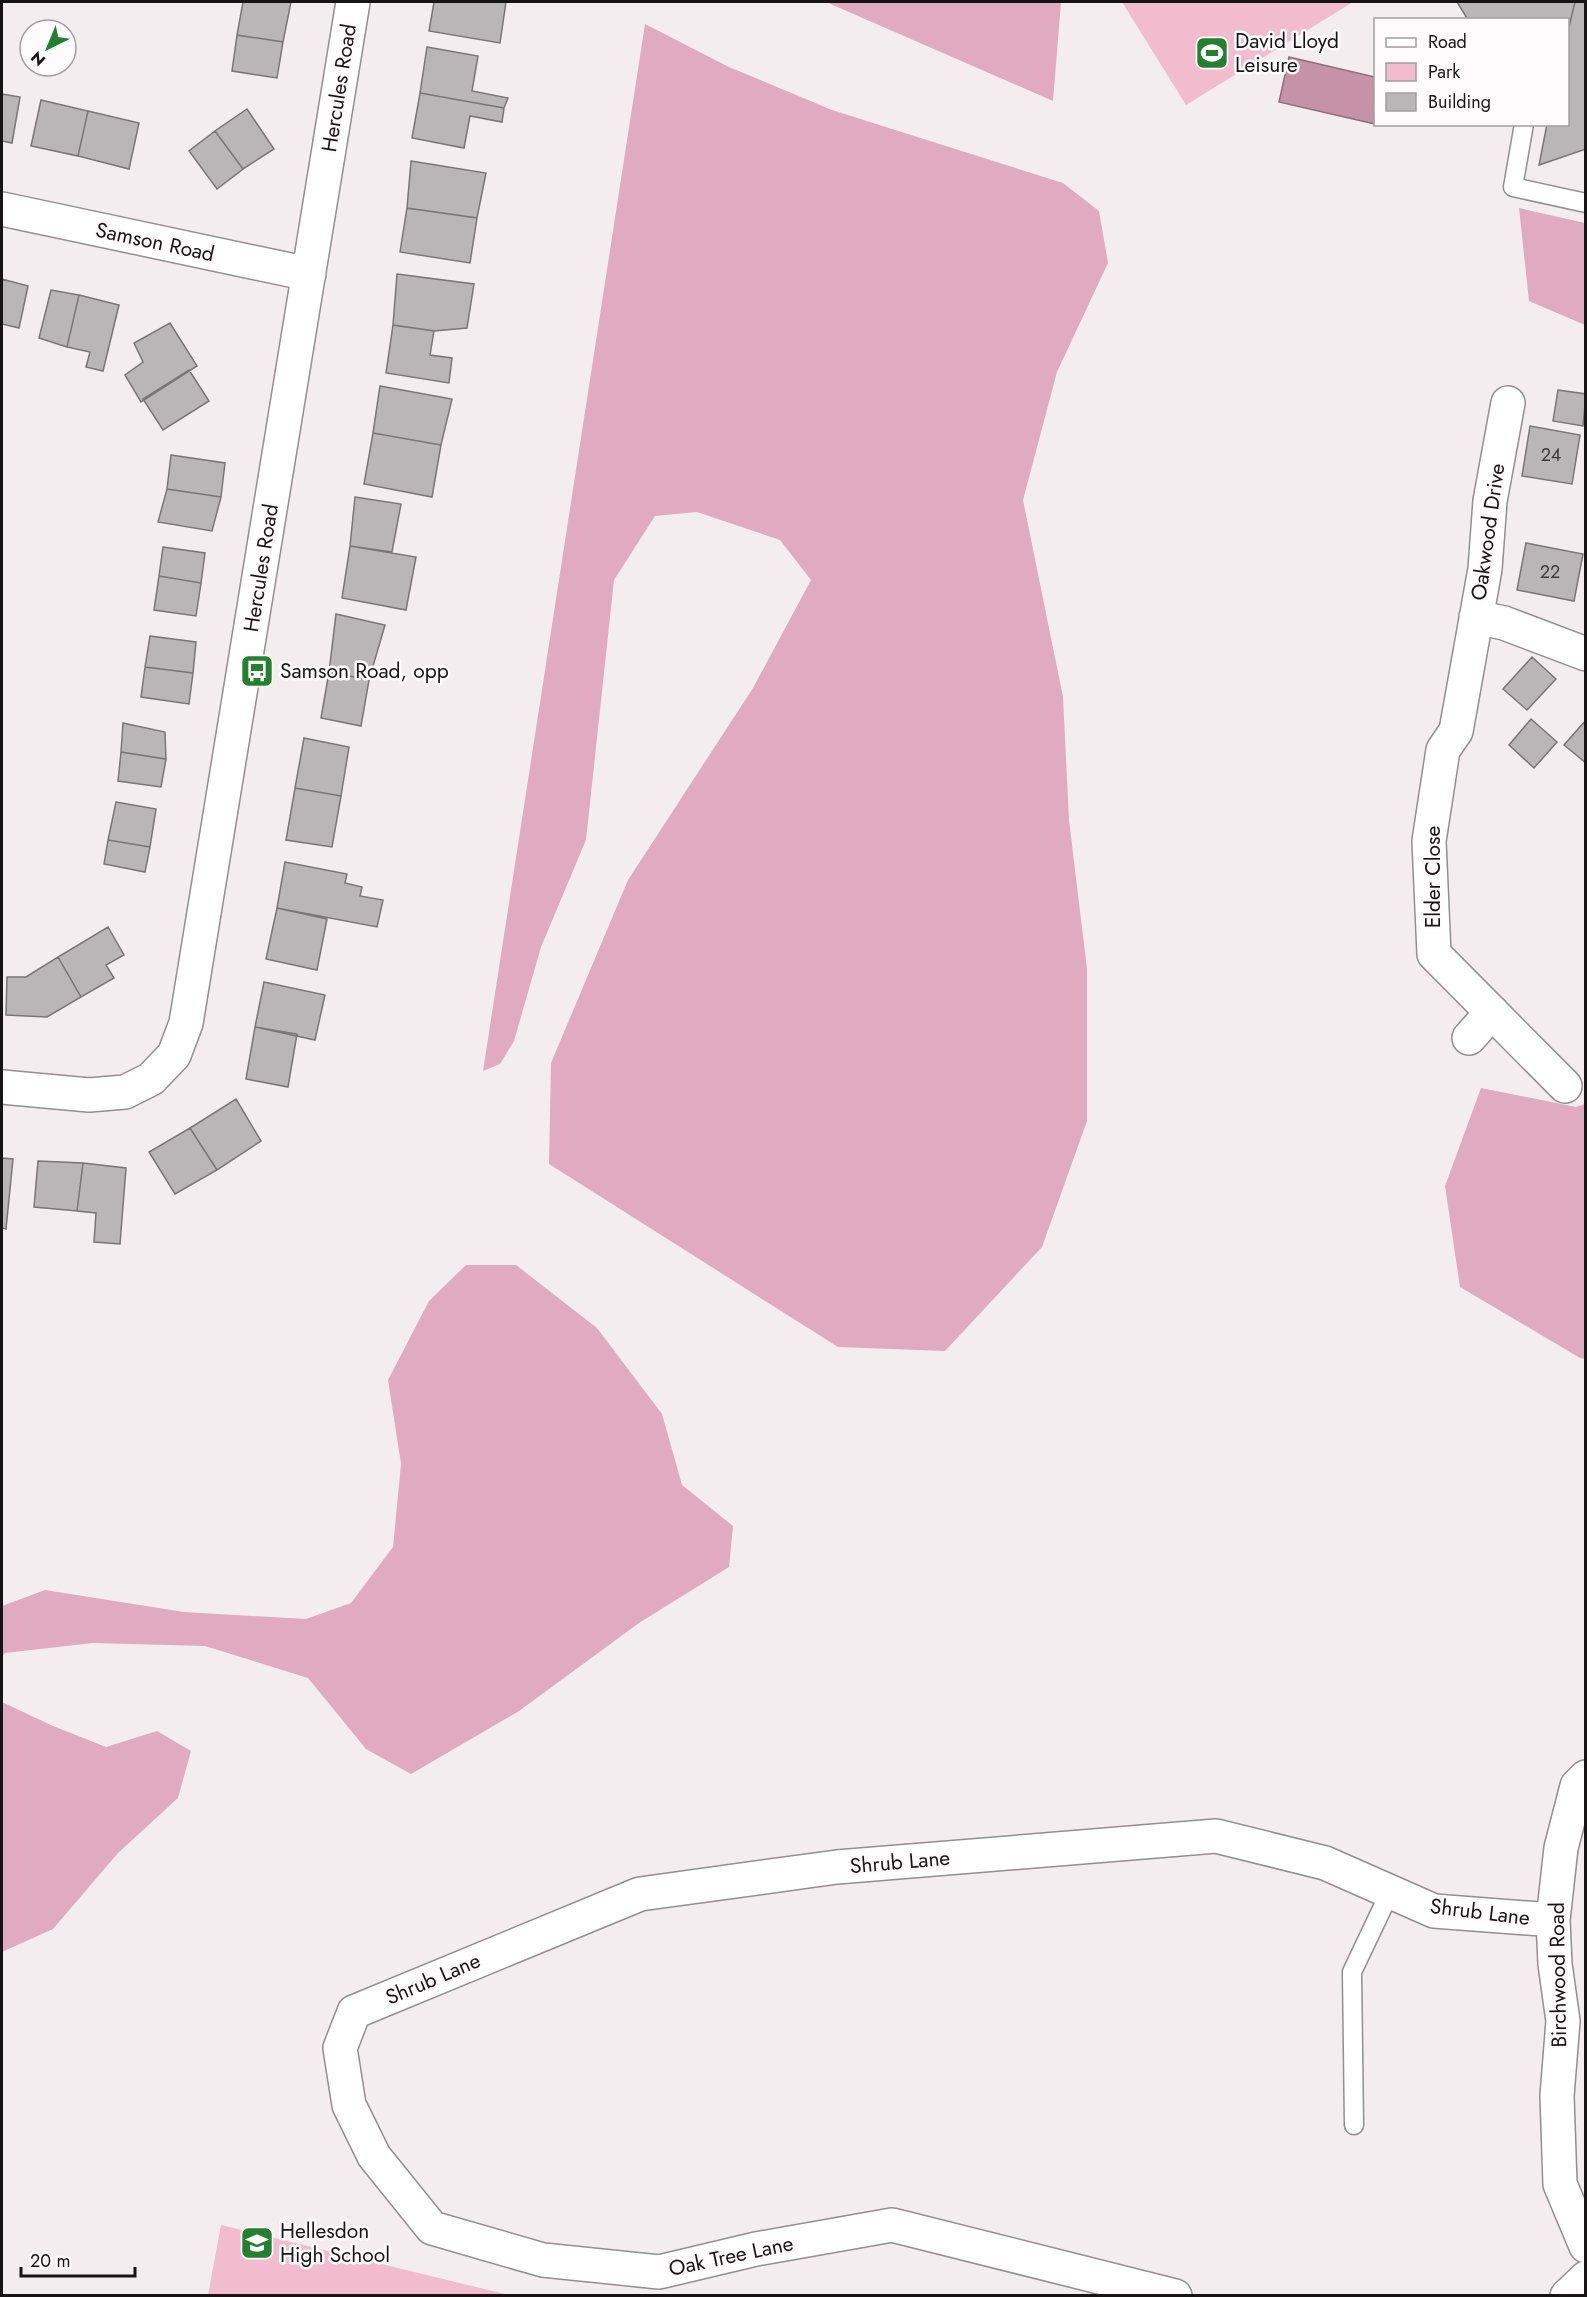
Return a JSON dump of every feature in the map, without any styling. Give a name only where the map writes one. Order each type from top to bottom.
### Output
[{"type":"street","name":"Hercules Road","points":[[2,1087],[89,1095],[125,1092],[151,1079],[174,1055],[186,1023],[353,2]]},
{"type":"street","name":"Samson Road","points":[[2,209],[309,274]]},
{"type":"street","name":"Oakwood Drive","points":[[1508,402],[1490,501],[1485,569],[1476,617],[1504,623],[1586,654]]},
{"type":"street","name":"Elder Close","points":[[1476,617],[1456,731],[1443,750],[1428,841],[1434,954],[1565,1086]]},
{"type":"street","points":[[1469,1038],[1492,1012]]},
{"type":"street","name":"Birchwood Road","points":[[1586,1776],[1577,1786],[1561,1848],[1553,1920],[1563,2021],[1557,2096],[1560,2184],[1586,2246]]},
{"type":"street","name":"Shrub Lane","points":[[349,2104],[340,2048],[354,2012],[640,1893],[837,1867],[1216,1836],[1325,1863],[1434,1911],[1553,1920]]},
{"type":"street","name":"Oak Tree Lane","points":[[349,2104],[374,2156],[432,2228],[543,2260],[659,2272],[756,2249],[892,2224],[1175,2295]]},
{"type":"street","points":[[1567,2295],[1586,2278]]},
{"type":"lane","points":[[1524,126],[1514,187],[1586,203]]},
{"type":"lane","points":[[1354,2125],[1352,1972],[1390,1892]]},
{"type":"green space","name":"David Lloyd Leisure","points":[[1122,2],[1353,2],[1186,105]]},
{"type":"green space","name":"Hellesdon High School","points":[[221,2225],[509,2295],[208,2295]]},
{"type":"shaded area","points":[[826,2],[1061,2],[1053,101]]},
{"type":"shaded area","points":[[645,24],[729,67],[832,110],[1063,183],[1099,211],[1108,263],[1057,372],[1023,500],[1063,697],[1069,820],[1087,969],[1087,1121],[1042,1247],[945,1351],[838,1347],[549,1164],[551,1063],[628,880],[753,688],[811,580],[780,540],[697,512],[655,516],[614,580],[586,840],[541,947],[514,1041],[500,1064],[483,1071]]},
{"type":"shaded area","points":[[1289,57],[1374,77],[1374,124],[1279,102]]},
{"type":"shaded area","points":[[1519,208],[1585,223],[1585,325],[1529,301]]},
{"type":"shaded area","points":[[1481,1088],[1576,1107],[1585,1104],[1585,1359],[1460,1287],[1445,1186]]},
{"type":"shaded area","points":[[466,1265],[516,1265],[597,1328],[662,1414],[682,1485],[733,1526],[729,1567],[639,1623],[519,1711],[411,1774],[366,1749],[308,1678],[205,1646],[93,1643],[5,1653],[2,1657],[2,1606],[45,1590],[184,1612],[306,1619],[351,1603],[393,1547],[401,1464],[388,1380],[429,1301]]},
{"type":"shaded area","points":[[2,1702],[106,1747],[157,1731],[191,1751],[178,1798],[118,1853],[53,1929],[2,1952]]},
{"type":"building","points":[[243,2],[291,2],[283,42],[237,35]]},
{"type":"building","points":[[434,2],[506,2],[500,43],[429,31]]},
{"type":"building","points":[[1457,2],[1575,2],[1569,27],[1569,18],[1467,18]]},
{"type":"building","points":[[1575,2],[1586,2],[1586,149],[1539,165],[1547,126],[1569,126],[1569,27]]},
{"type":"building","points":[[237,35],[283,42],[277,78],[232,71]]},
{"type":"building","points":[[427,47],[478,56],[472,91],[508,98],[504,108],[420,93]]},
{"type":"building","points":[[420,93],[504,108],[502,122],[470,116],[464,148],[412,138]]},
{"type":"building","points":[[2,94],[20,97],[12,143],[2,141]]},
{"type":"building","points":[[41,100],[88,111],[78,156],[31,146]]},
{"type":"building","points":[[247,109],[274,149],[243,169],[215,131]]},
{"type":"building","points":[[88,111],[139,123],[129,169],[78,156]]},
{"type":"building","points":[[215,131],[243,169],[217,189],[189,151]]},
{"type":"building","points":[[411,161],[486,173],[477,218],[407,208]]},
{"type":"building","points":[[407,208],[477,218],[470,263],[400,252]]},
{"type":"building","points":[[397,274],[474,284],[467,328],[434,331],[393,325]]},
{"type":"building","points":[[2,279],[28,286],[19,328],[2,324]]},
{"type":"building","points":[[51,290],[79,295],[67,347],[39,338]]},
{"type":"building","points":[[79,295],[119,305],[103,371],[86,367],[90,352],[67,347]]},
{"type":"building","points":[[170,323],[197,366],[141,402],[125,375],[143,362],[134,343]]},
{"type":"building","points":[[393,325],[434,331],[430,355],[452,358],[449,383],[386,373]]},
{"type":"building","points":[[189,370],[209,401],[163,430],[143,399]]},
{"type":"building","points":[[380,386],[452,399],[441,445],[373,433]]},
{"type":"building","points":[[1558,390],[1586,394],[1583,426],[1553,421]]},
{"type":"building","points":[[1530,426],[1580,435],[1572,484],[1522,476]]},
{"type":"building","points":[[373,433],[441,445],[432,497],[364,484]]},
{"type":"building","points":[[171,455],[225,463],[221,497],[167,489]]},
{"type":"building","points":[[167,489],[221,497],[212,531],[158,522]]},
{"type":"building","points":[[355,497],[401,504],[392,552],[350,546]]},
{"type":"building","points":[[1526,543],[1583,554],[1574,601],[1517,590]]},
{"type":"building","points":[[350,546],[416,557],[406,610],[342,598]]},
{"type":"building","points":[[163,547],[205,553],[201,583],[159,576]]},
{"type":"building","points":[[159,576],[201,583],[196,616],[154,610]]},
{"type":"building","points":[[336,614],[385,625],[369,680],[329,672]]},
{"type":"building","points":[[150,636],[196,642],[193,673],[145,667]]},
{"type":"building","points":[[1532,657],[1556,679],[1527,710],[1503,689]]},
{"type":"building","points":[[145,667],[193,673],[189,704],[141,697]]},
{"type":"building","points":[[329,672],[369,680],[361,726],[321,718]]},
{"type":"building","points":[[1531,719],[1557,742],[1534,768],[1509,745]]},
{"type":"building","points":[[1586,720],[1586,763],[1564,745]]},
{"type":"building","points":[[123,723],[165,732],[166,759],[121,752]]},
{"type":"building","points":[[304,738],[349,747],[341,796],[295,788]]},
{"type":"building","points":[[121,752],[166,759],[161,787],[118,781]]},
{"type":"building","points":[[295,788],[341,796],[332,847],[286,840]]},
{"type":"building","points":[[116,802],[156,809],[150,847],[108,840]]},
{"type":"building","points":[[108,840],[150,847],[145,872],[104,864]]},
{"type":"building","points":[[285,862],[347,874],[345,883],[362,887],[360,896],[383,900],[377,927],[277,908]]},
{"type":"building","points":[[277,908],[327,919],[317,970],[266,959]]},
{"type":"building","points":[[108,927],[124,955],[106,965],[114,978],[81,997],[58,957]]},
{"type":"building","points":[[58,957],[81,997],[47,1017],[6,1015],[7,977],[26,977]]},
{"type":"building","points":[[264,982],[325,995],[315,1040],[255,1027]]},
{"type":"building","points":[[255,1027],[297,1034],[288,1087],[246,1079]]},
{"type":"building","points":[[236,1099],[261,1141],[217,1170],[190,1128]]},
{"type":"building","points":[[190,1128],[217,1170],[175,1194],[149,1152]]},
{"type":"building","points":[[2,1158],[13,1159],[6,1229],[2,1228]]},
{"type":"building","points":[[38,1161],[83,1163],[77,1211],[34,1207]]},
{"type":"building","points":[[83,1163],[126,1168],[120,1244],[94,1242],[96,1213],[77,1211]]},
{"type":"place","name":"David Lloyd Leisure","points":[[1212,53]]},
{"type":"place","name":"Samson Road, opp","points":[[257,671]]},
{"type":"place","name":"Hellesdon High School","points":[[257,2243]]}]
